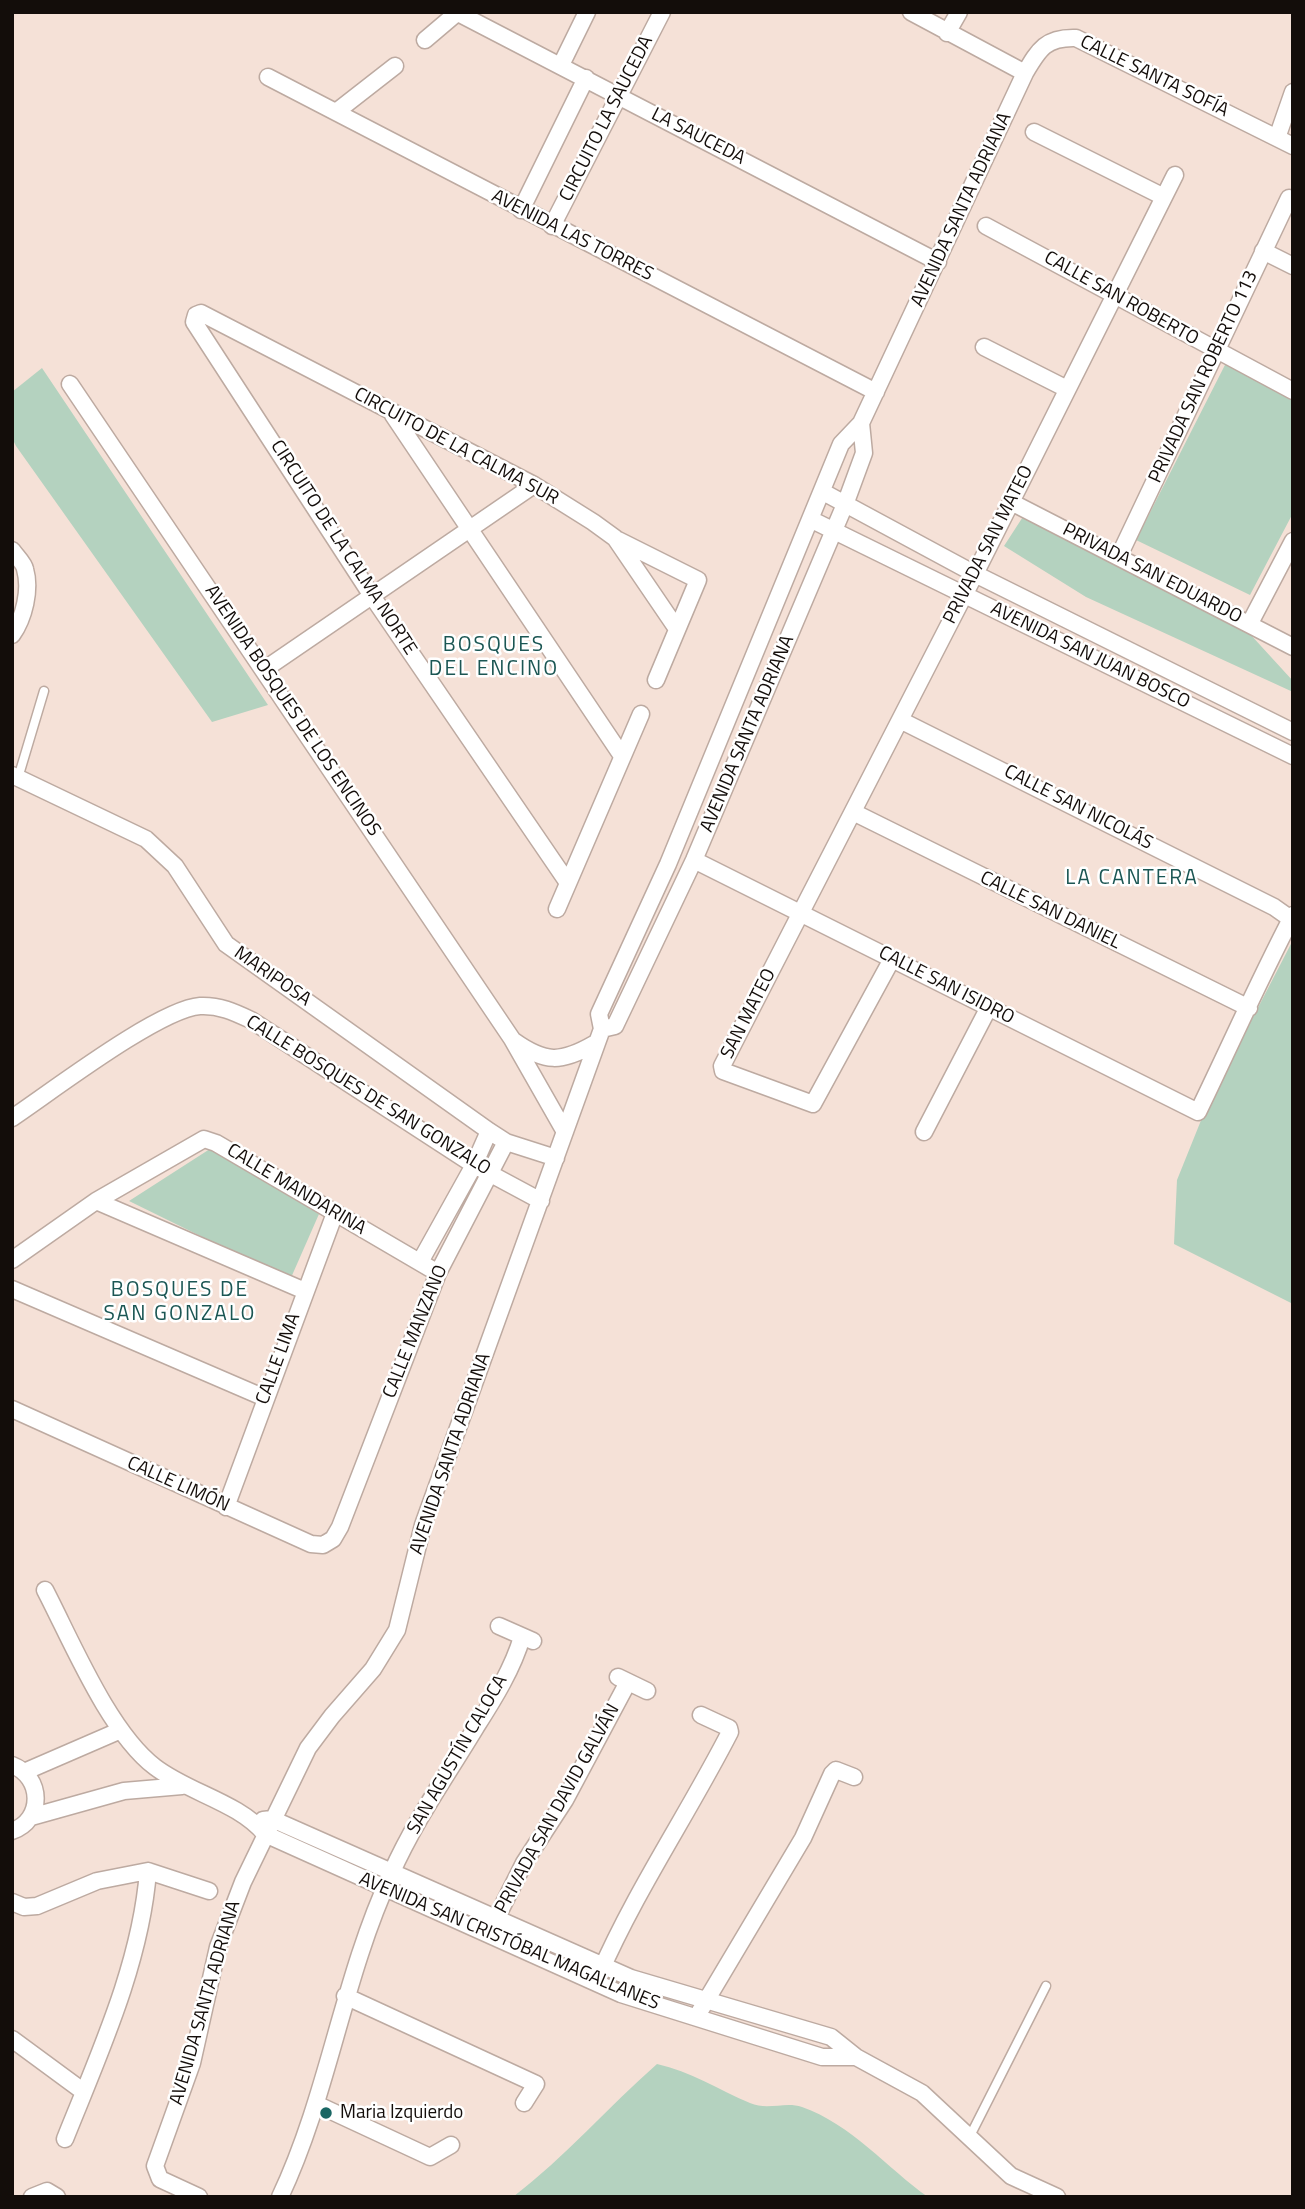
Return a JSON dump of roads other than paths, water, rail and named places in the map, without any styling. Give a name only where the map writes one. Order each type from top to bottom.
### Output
[{"type":"street","points":[[561,65],[586,12]]},
{"type":"street","name":"CIRCUITO LA SAUCEDA","points":[[552,226],[662,12]]},
{"type":"street","points":[[911,12],[1026,73]]},
{"type":"street","points":[[947,33],[959,12]]},
{"type":"street","points":[[425,40],[458,13]]},
{"type":"street","name":"LA SAUCEDA","points":[[458,13],[938,262]]},
{"type":"street","name":"CALLE SANTA SOFÍA","points":[[1026,73],[1040,47],[1050,40],[1076,38],[1293,146]]},
{"type":"street","points":[[336,112],[395,66]]},
{"type":"street","name":"AVENIDA SANTA ADRIANA","points":[[199,2197],[160,2179],[155,2173],[155,2166],[196,2050],[218,1947],[268,1826],[308,1748],[373,1670],[397,1630],[423,1525],[541,1201],[594,1044],[602,1029],[599,1014],[643,922],[812,520],[841,444],[861,423],[1026,73]]},
{"type":"street","name":"AVENIDA LAS TORRES","points":[[268,77],[876,392]]},
{"type":"street","name":"CIRCUITO LA SAUCEDA","points":[[521,210],[586,78]]},
{"type":"street","points":[[1277,138],[1293,92]]},
{"type":"street","points":[[1034,132],[1164,197]]},
{"type":"street","name":"PRIVADA SAN MATEO","points":[[801,914],[965,595],[1175,175]]},
{"type":"street","name":"PRIVADA SAN ROBERTO 113","points":[[1119,556],[1289,198]]},
{"type":"street","name":"CALLE SAN ROBERTO","points":[[986,226],[1293,391]]},
{"type":"street","points":[[1264,251],[1293,266]]},
{"type":"street","name":"CIRCUITO DE LA CALMA SUR","points":[[196,315],[201,313],[534,485],[615,538],[677,629]]},
{"type":"street","name":"CIRCUITO DE LA CALMA NORTE","points":[[196,315],[194,321],[372,596],[568,883]]},
{"type":"street","points":[[984,347],[1067,389]]},
{"type":"street","name":"AVENIDA BOSQUES DE LOS ENCINOS","points":[[70,384],[265,669],[512,1040],[565,1132]]},
{"type":"street","points":[[393,414],[622,756]]},
{"type":"street","name":"AVENIDA SANTA ADRIANA","points":[[602,1029],[615,1026],[694,860],[846,502],[864,453],[861,423]]},
{"type":"street","points":[[265,669],[534,485]]},
{"type":"street","name":"AVENIDA SAN JUAN BOSCO","points":[[823,492],[846,502],[975,574],[1293,732]]},
{"type":"street","name":"PRIVADA SAN EDUARDO","points":[[1011,502],[1293,647]]},
{"type":"street","name":"AVENIDA SAN JUAN BOSCO","points":[[812,520],[1293,756]]},
{"type":"street","points":[[615,538],[698,580],[656,680]]},
{"type":"street","points":[[1250,623],[1293,541]]},
{"type":"street","points":[[12,550],[25,568],[26,596],[21,622],[12,635]]},
{"type":"street","points":[[557,909],[641,714]]},
{"type":"street","name":"CALLE SAN NICOLÁS","points":[[900,720],[1292,917]]},
{"type":"street","name":"MARIPOSA","points":[[15,777],[146,839],[175,866],[226,944],[489,1131],[506,1142],[556,1158]]},
{"type":"street","name":"CALLE SAN DANIEL","points":[[853,812],[1249,1008]]},
{"type":"street","name":"CALLE SAN ISIDRO","points":[[694,860],[1198,1112],[1249,1008]]},
{"type":"street","name":"SAN MATEO","points":[[801,914],[722,1066],[727,1073],[813,1104],[892,959]]},
{"type":"street","points":[[1249,1008],[1258,981],[1292,917]]},
{"type":"street","name":"CALLE BOSQUES DE SAN GONZALO","points":[[12,1118],[169,1015],[201,1006],[227,1009],[251,1020],[481,1169],[541,1201]]},
{"type":"street","points":[[924,1132],[989,1007]]},
{"type":"street","name":"AVENIDA BOSQUES DE LOS ENCINOS","points":[[512,1040],[528,1051],[563,1059],[594,1044]]},
{"type":"street","name":"CALLE MANZANO","points":[[340,1527],[481,1169],[489,1131]]},
{"type":"street","name":"CALLE MANDARINA","points":[[12,1260],[96,1201],[204,1139],[216,1143],[438,1273]]},
{"type":"street","name":"CALLE MANZANO","points":[[420,1262],[481,1169],[506,1142]]},
{"type":"street","points":[[96,1201],[305,1291]]},
{"type":"street","name":"CALLE LIMA","points":[[226,1507],[335,1213]]},
{"type":"street","points":[[12,1289],[265,1398]]},
{"type":"street","name":"CALLE LIMÓN","points":[[12,1409],[311,1544],[323,1545],[333,1539],[340,1527]]},
{"type":"street","name":"AVENIDA SAN CRISTÓBAL MAGALLANES","points":[[45,1590],[121,1730],[154,1766],[181,1786],[254,1821],[391,1872],[603,1966],[705,2002],[831,2037],[856,2057],[922,2093],[1011,2176],[1056,2197]]},
{"type":"street","name":"SAN AGUSTÍN CALOCA","points":[[280,2197],[309,2132],[345,1996],[391,1872],[435,1792],[496,1696],[527,1639],[499,1626]]},
{"type":"street","name":"PRIVADA SAN DAVID GALVÁN","points":[[488,1936],[524,1863],[565,1800],[623,1680],[647,1691]]},
{"type":"street","points":[[596,1983],[637,1894],[682,1822],[730,1732],[729,1728],[701,1715]]},
{"type":"street","points":[[31,1817],[36,1793],[18,1769],[121,1730]]},
{"type":"street","points":[[696,2020],[803,1838],[832,1774],[836,1770],[854,1777]]},
{"type":"street","points":[[12,1831],[31,1817],[124,1791],[181,1786]]},
{"type":"street","name":"AVENIDA SAN CRISTÓBAL MAGALLANES","points":[[268,1826],[384,1888],[596,1983],[696,2020],[822,2057],[856,2057]]},
{"type":"street","points":[[12,1902],[24,1907],[37,1906],[97,1881],[148,1871],[209,1891]]},
{"type":"street","points":[[65,2139],[120,1995],[146,1900],[148,1871]]},
{"type":"street","points":[[345,1996],[536,2084],[524,2103]]},
{"type":"street","points":[[12,2039],[83,2092]]},
{"type":"street","points":[[316,2104],[430,2157],[451,2145]]},
{"type":"street","points":[[32,2197],[47,2191],[57,2197]]},
{"type":"lane","points":[[15,777],[44,691]]},
{"type":"lane","points":[[969,2138],[1046,1986]]},
{"type":"place","name":"Maria Izquierdo","points":[[326,2113]]},
{"type":"district","name":"BOSQUES DEL ENCINO","points":[[494,658]]},
{"type":"district","name":"LA CANTERA","points":[[1132,879]]},
{"type":"district","name":"BOSQUES DE SAN GONZALO","points":[[180,1303]]}]
